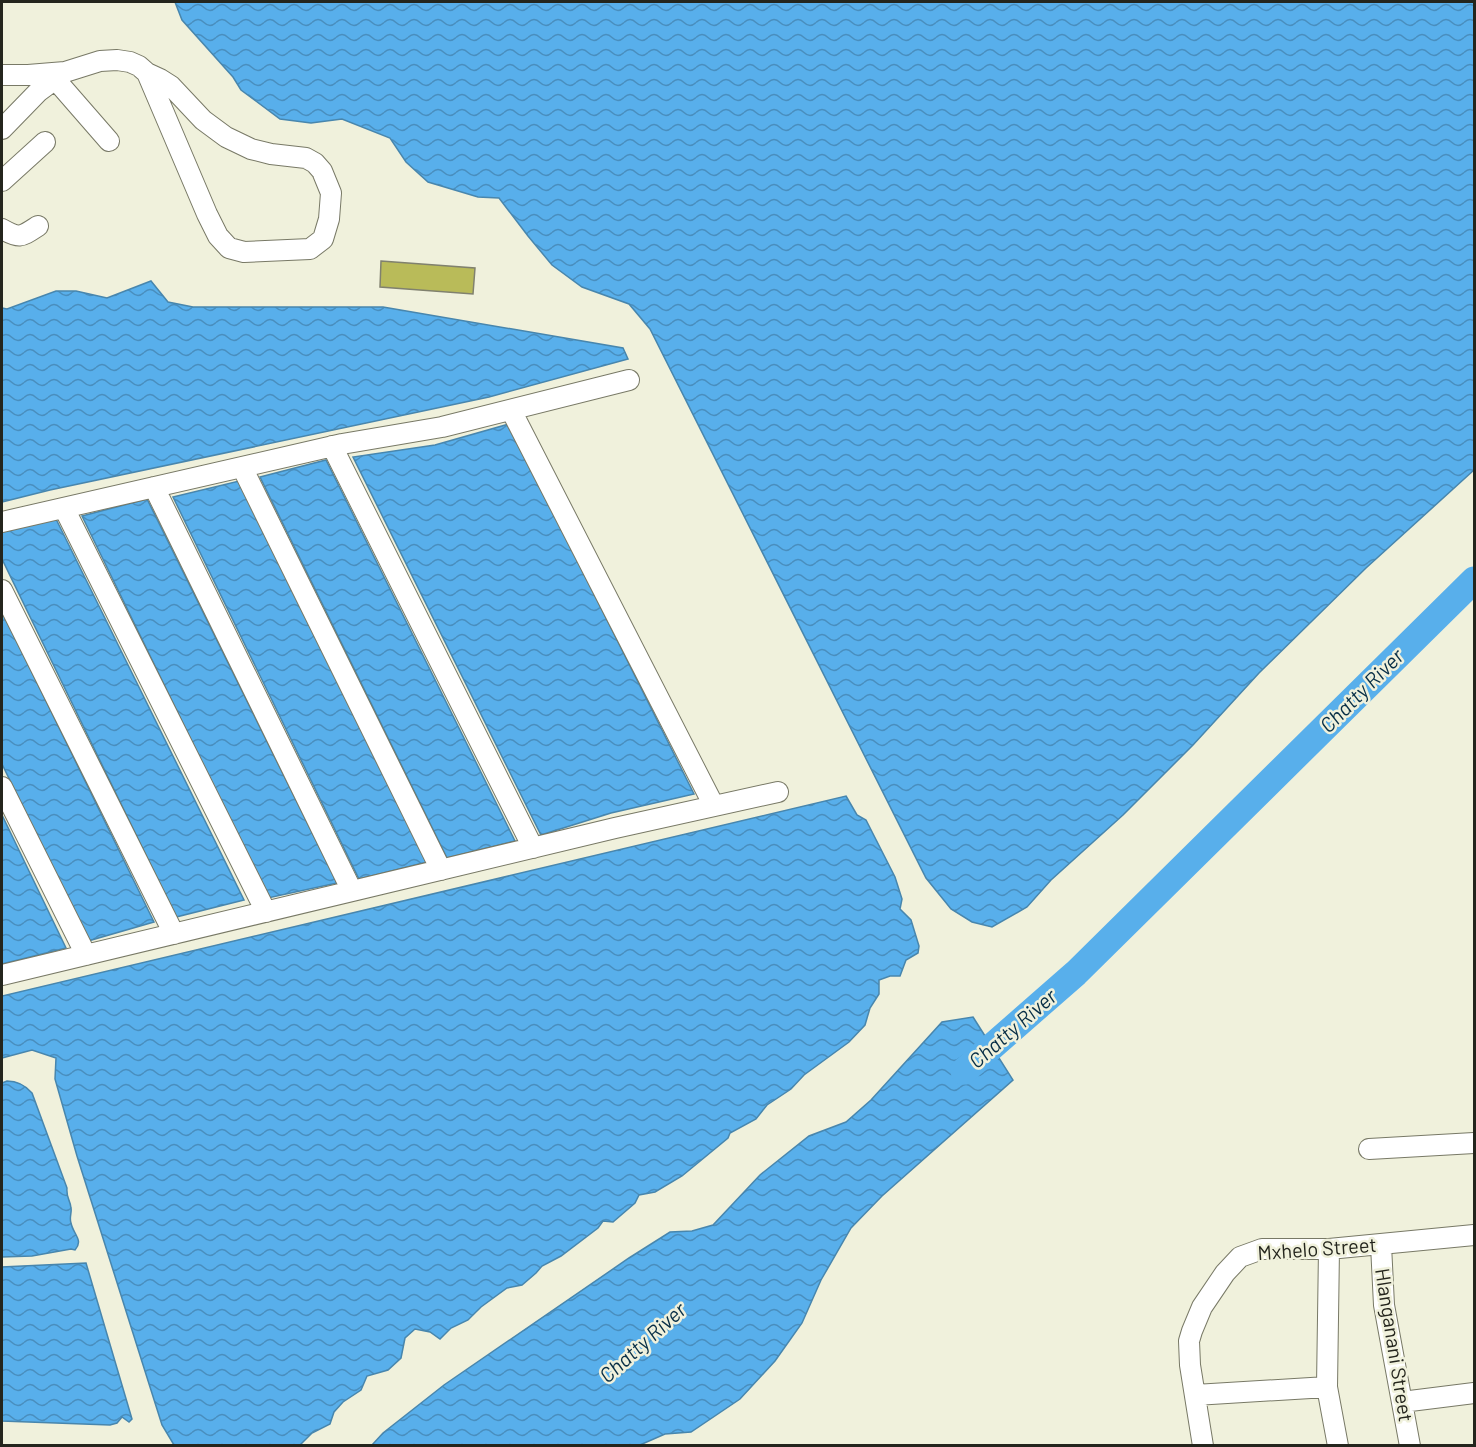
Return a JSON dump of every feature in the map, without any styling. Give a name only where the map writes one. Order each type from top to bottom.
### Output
[{"type":"street","points":[[2,129],[38,92],[60,75],[100,61],[130,62],[139,66],[147,74],[207,214],[218,236],[229,248],[244,252],[310,249],[323,238],[328,227],[332,193],[322,171],[315,163],[306,158],[271,154],[237,143],[203,120],[171,86],[147,74]]},
{"type":"street","points":[[2,75],[60,75]]},
{"type":"street","points":[[60,75],[109,141]]},
{"type":"street","points":[[2,181],[45,142]]},
{"type":"street","points":[[2,229],[16,236],[25,235],[38,226]]},
{"type":"street","points":[[2,522],[332,446],[442,427],[629,380]]},
{"type":"street","points":[[512,410],[714,806]]},
{"type":"street","points":[[332,446],[533,848]]},
{"type":"street","points":[[242,467],[441,870]]},
{"type":"street","points":[[154,487],[352,891]]},
{"type":"street","points":[[64,508],[266,912]]},
{"type":"street","points":[[2,590],[174,934]]},
{"type":"street","points":[[2,787],[86,955]]},
{"type":"street","points":[[2,975],[778,792]]},
{"type":"street","points":[[1369,1149],[1474,1143]]},
{"type":"street","name":"Mxhelo Street","points":[[1203,1446],[1189,1350],[1192,1330],[1202,1307],[1240,1257],[1262,1250],[1329,1249],[1474,1234]]},
{"type":"street","name":"Hlanganani Street","points":[[1380,1245],[1384,1305],[1410,1446]]},
{"type":"street","points":[[1329,1249],[1327,1387],[1338,1446]]},
{"type":"street","points":[[1195,1395],[1327,1387]]},
{"type":"street","points":[[1402,1402],[1474,1393]]},
{"type":"water","points":[[175,2],[1474,2],[1474,470],[1366,568],[1259,673],[1193,745],[1123,815],[1051,880],[1027,907],[992,927],[972,922],[951,909],[926,878],[650,329],[629,304],[582,287],[552,265],[499,198],[478,197],[428,182],[406,162],[390,138],[342,119],[311,123],[280,119],[241,90],[233,77],[182,20]]},
{"type":"water","points":[[151,281],[168,302],[193,307],[383,307],[623,348],[628,359],[489,397],[2,502],[2,308],[7,309],[56,291],[76,291],[107,298]]},
{"type":"water","points":[[509,424],[694,794],[611,813],[541,835],[353,457],[435,445]]},
{"type":"water","points":[[326,460],[515,841],[447,858],[260,477]]},
{"type":"water","points":[[239,481],[427,862],[359,879],[173,497]]},
{"type":"water","points":[[147,499],[337,883],[268,898],[82,516]]},
{"type":"water","points":[[56,519],[244,900],[176,917],[2,559],[2,532]]},
{"type":"water","points":[[2,611],[154,922],[88,941],[2,764]]},
{"type":"water","points":[[846,796],[857,815],[866,820],[895,877],[902,899],[900,909],[911,920],[919,946],[918,953],[906,960],[900,976],[890,976],[879,980],[879,994],[870,1008],[865,1025],[849,1042],[804,1075],[791,1089],[767,1105],[756,1119],[730,1133],[728,1138],[682,1176],[655,1192],[639,1195],[635,1203],[613,1222],[603,1221],[598,1228],[561,1256],[542,1266],[522,1285],[507,1288],[481,1307],[468,1320],[451,1328],[440,1339],[430,1332],[415,1329],[405,1338],[401,1358],[388,1370],[367,1376],[361,1390],[343,1402],[334,1412],[330,1424],[312,1433],[300,1445],[174,1445],[162,1425],[77,1156],[55,1079],[56,1058],[32,1050],[2,1058],[2,996]]},
{"type":"water","points":[[2,815],[66,948],[2,964]]},
{"type":"water","points":[[973,1017],[1013,1080],[882,1196],[851,1228],[821,1280],[802,1323],[775,1361],[740,1399],[691,1432],[665,1434],[640,1445],[372,1445],[383,1433],[444,1385],[629,1258],[670,1232],[692,1231],[713,1225],[760,1175],[809,1136],[846,1122],[871,1100],[942,1022]]},
{"type":"water","points":[[7,1081],[21,1084],[32,1093],[67,1188],[71,1210],[70,1221],[78,1240],[75,1250],[32,1256],[2,1257],[2,1083]]},
{"type":"water","points":[[86,1263],[132,1419],[129,1422],[122,1417],[117,1423],[110,1425],[2,1421],[2,1267]]},
{"type":"building","points":[[381,261],[475,268],[473,294],[380,287]]},
{"type":"waterway","name":"Chatty River","points":[[964,1071],[1076,973],[1474,580]]}]
